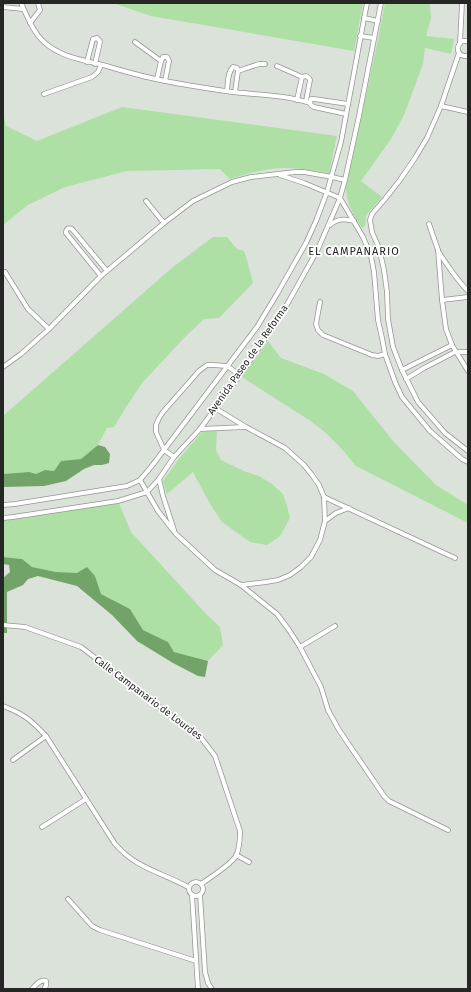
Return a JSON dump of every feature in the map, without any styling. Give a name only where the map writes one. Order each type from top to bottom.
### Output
[{"type":"street","points":[[21,3],[30,23],[43,42],[54,51],[70,57],[165,81],[308,102],[314,108],[346,114]]},
{"type":"street","points":[[30,23],[40,10],[38,3]]},
{"type":"street","name":"Avenida Paseo de la Reforma","points":[[140,480],[257,326],[278,294],[306,243],[327,192],[341,142],[367,3]]},
{"type":"street","name":"Avenida Paseo de la Reforma","points":[[147,492],[159,479],[174,457],[200,429],[240,375],[289,301],[318,249],[340,198],[345,180],[381,3]]},
{"type":"street","points":[[462,3],[460,43],[457,48],[459,53],[441,106],[415,158],[400,180],[372,214],[370,220],[372,232],[379,248],[384,270],[387,292],[388,319],[393,347],[402,370],[418,402],[445,433],[468,451]]},
{"type":"street","points":[[3,7],[23,9]]},
{"type":"street","points":[[364,18],[378,21]]},
{"type":"street","points":[[360,36],[374,38]]},
{"type":"street","points":[[87,62],[92,39],[97,38],[100,42],[95,64]]},
{"type":"street","points":[[460,43],[462,41],[468,41]]},
{"type":"street","points":[[135,42],[161,61]]},
{"type":"street","points":[[459,53],[464,56],[468,56]]},
{"type":"street","points":[[157,79],[161,61],[163,57],[167,57],[169,59],[165,81]]},
{"type":"street","points":[[238,71],[259,64],[265,64]]},
{"type":"street","points":[[44,94],[92,77],[98,72],[101,65]]},
{"type":"street","points":[[277,66],[302,77],[306,76],[309,78],[308,102]]},
{"type":"street","points":[[227,91],[230,69],[233,67],[237,68],[238,71]]},
{"type":"street","points":[[235,92],[238,71]]},
{"type":"street","points":[[297,100],[302,77]]},
{"type":"street","points":[[308,102],[314,99],[348,104]]},
{"type":"street","points":[[441,106],[468,112]]},
{"type":"street","points":[[3,367],[49,329],[101,276],[164,222],[193,201],[232,182],[251,177],[304,172],[345,180]]},
{"type":"street","points":[[278,174],[340,198],[364,237],[371,256],[374,272],[378,320],[385,354],[402,397],[430,432],[462,459],[468,462]]},
{"type":"street","points":[[146,201],[164,222]]},
{"type":"street","points":[[328,226],[334,221],[341,219],[354,221]]},
{"type":"street","points":[[429,224],[438,250],[451,271],[468,291]]},
{"type":"street","points":[[101,276],[66,233],[68,229],[72,229],[107,271]]},
{"type":"street","points":[[438,250],[446,329],[452,345],[468,371]]},
{"type":"street","points":[[5,275],[28,309],[49,329]]},
{"type":"street","points":[[442,300],[468,297]]},
{"type":"street","points":[[320,302],[316,324],[318,330],[323,335],[372,355],[378,356],[385,354]]},
{"type":"street","points":[[402,370],[452,345]]},
{"type":"street","points":[[406,379],[456,352],[468,352]]},
{"type":"street","points":[[174,457],[164,450],[156,432],[156,425],[163,412],[199,371],[207,365],[213,364],[228,366],[240,375]]},
{"type":"street","points":[[215,408],[285,448],[304,465],[312,475],[324,497],[325,521],[320,540],[311,557],[290,575],[278,580],[241,585]]},
{"type":"street","points":[[200,429],[246,427]]},
{"type":"street","points":[[159,479],[176,534]]},
{"type":"street","points":[[3,505],[127,486],[140,480],[158,511],[176,534],[215,570],[241,585],[277,614],[300,647],[321,687],[328,710],[339,730],[384,796],[390,801],[448,830]]},
{"type":"street","points":[[3,518],[118,500],[147,492]]},
{"type":"street","points":[[324,497],[455,558]]},
{"type":"street","points":[[325,521],[336,513],[349,508]]},
{"type":"street","name":"Calle Campanario de Lourdes","points":[[3,625],[25,627],[81,647],[202,739],[215,756],[240,831],[240,845],[236,855]]},
{"type":"street","points":[[300,647],[335,626]]},
{"type":"street","points":[[3,706],[25,716],[46,736],[115,844],[121,850],[140,865],[188,887]]},
{"type":"street","points":[[13,760],[46,736]]},
{"type":"street","points":[[42,827],[86,799]]},
{"type":"street","points":[[201,884],[232,861],[236,855],[249,862]]},
{"type":"street","points":[[188,887],[193,882],[201,884]]},
{"type":"street","points":[[201,884],[203,888],[200,895],[205,972],[208,983],[212,989]]},
{"type":"street","points":[[188,887],[192,896],[198,989]]},
{"type":"street","points":[[192,896],[200,895]]},
{"type":"street","points":[[68,899],[92,926],[100,930],[196,961]]},
{"type":"street","points":[[32,989],[41,980],[44,980],[46,981],[46,986],[44,989]]},
{"type":"shaded area","points":[[113,3],[363,3],[354,51],[151,16]]},
{"type":"shaded area","points":[[385,3],[430,3],[431,18],[426,36],[454,39],[451,54],[425,48],[423,64],[404,115],[391,139],[361,181],[382,197],[366,216],[365,226],[362,228],[351,209],[346,188]]},
{"type":"shaded area","points":[[122,107],[337,136],[329,173],[306,169],[282,168],[262,171],[230,179],[220,169],[127,171],[65,187],[28,205],[3,225],[3,113],[6,126],[37,141]]},
{"type":"shaded area","points":[[213,237],[227,237],[237,249],[244,251],[253,283],[219,318],[204,319],[185,337],[143,382],[114,427],[107,428],[98,445],[81,459],[61,461],[54,471],[45,470],[36,474],[27,472],[3,474],[3,416],[173,267]]},
{"type":"shaded area","points":[[268,341],[281,358],[324,374],[353,391],[393,441],[436,485],[468,505],[468,523],[356,466],[326,433],[309,420],[242,377]]},
{"type":"shaded area","points":[[217,431],[216,450],[221,460],[246,472],[259,476],[272,484],[283,494],[290,518],[279,537],[267,545],[250,542],[222,522],[210,504],[193,472],[167,494],[163,481],[178,460],[202,432]]},
{"type":"shaded area","points":[[98,445],[105,447],[110,454],[109,463],[94,465],[84,469],[66,481],[44,486],[3,487],[3,474],[29,472],[36,474],[45,470],[54,471],[61,461],[81,459]]},
{"type":"shaded area","points":[[118,501],[131,532],[207,615],[220,627],[223,645],[208,661],[174,652],[168,642],[143,630],[130,609],[101,594],[95,576],[56,572],[32,567],[22,559],[3,557],[3,520]]},
{"type":"shaded area","points":[[3,557],[22,559],[32,567],[56,572],[77,573],[87,567],[95,576],[101,594],[130,609],[143,630],[168,642],[174,652],[208,661],[205,677],[198,676],[173,663],[137,641],[112,615],[77,586],[38,576],[28,579],[23,585],[7,592],[7,633],[3,633],[3,578],[10,572],[9,565],[3,564]]},
{"type":"district","name":"EL CAMPANARIO","points":[[354,251]]}]
